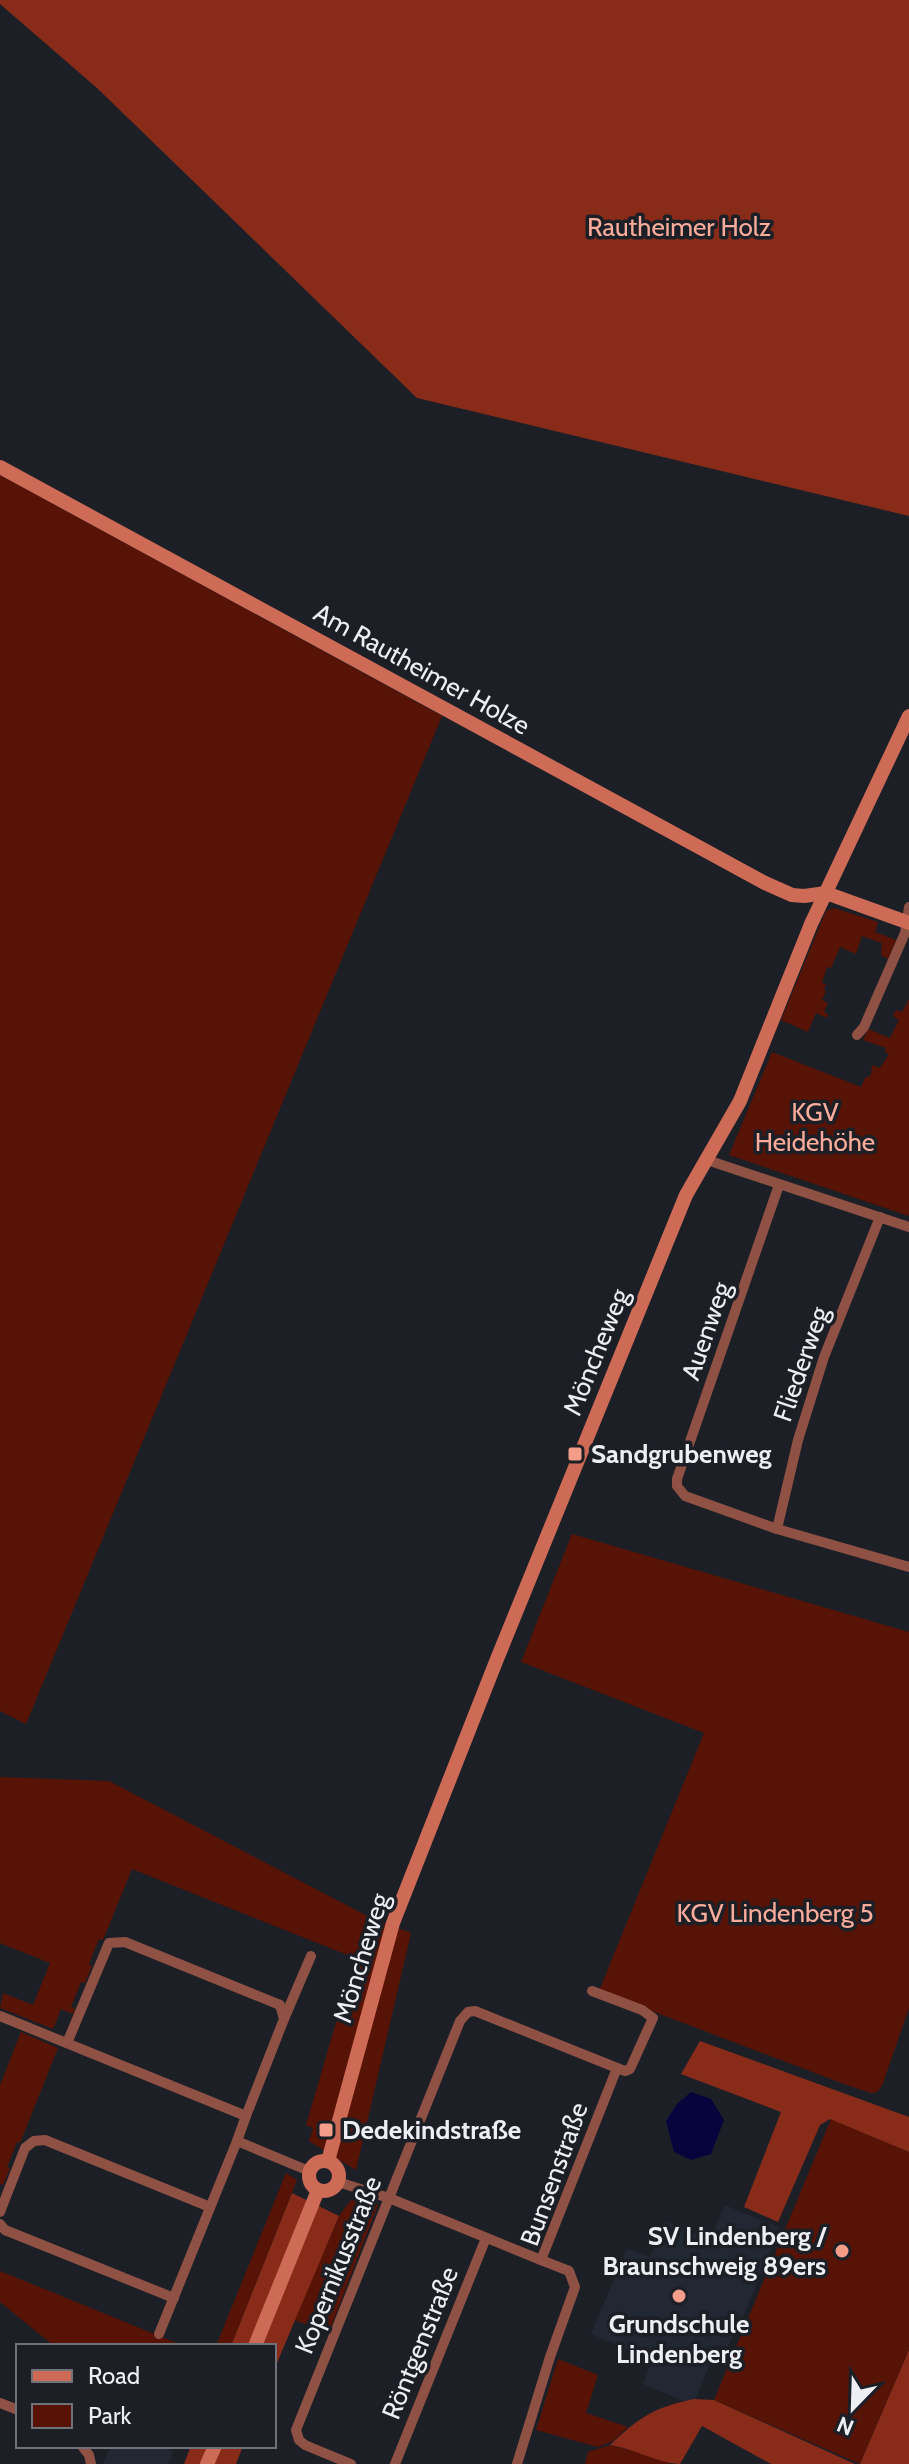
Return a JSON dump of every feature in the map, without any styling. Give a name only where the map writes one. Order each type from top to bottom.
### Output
[{"type":"main road","name":"Am Rautheimer Holze","points":[[0,467],[765,883],[792,895],[826,893]]},
{"type":"main road","name":"Möncheweg","points":[[328,2161],[393,1923],[659,1258],[686,1195],[740,1101],[826,893],[909,716]]},
{"type":"main road","points":[[826,893],[908,923]]},
{"type":"main road","points":[[328,2161],[339,2172],[338,2182],[330,2190],[318,2190],[309,2182],[309,2171],[317,2162],[328,2161]]},
{"type":"main road","points":[[256,2344],[318,2190]]},
{"type":"street","points":[[857,1035],[864,1027],[905,933],[909,907]]},
{"type":"street","points":[[707,1160],[909,1227]]},
{"type":"street","name":"Auenweg","points":[[777,1529],[694,1500],[680,1491],[677,1479],[779,1185]]},
{"type":"street","name":"Fliederweg","points":[[777,1529],[798,1440],[824,1357],[880,1217]]},
{"type":"street","points":[[777,1529],[909,1567]]},
{"type":"street","points":[[67,2043],[109,1943],[125,1942],[280,2005],[284,2019]]},
{"type":"street","points":[[159,2334],[311,1956]]},
{"type":"street","name":"Bunsenstraße","points":[[517,2464],[575,2287],[569,2271],[541,2260],[617,2068],[630,2069],[653,2018],[642,2010],[592,1991]]},
{"type":"street","name":"Kopernikusstraße","points":[[351,2464],[305,2445],[299,2440],[296,2430],[460,2021],[468,2012],[482,2013],[617,2068]]},
{"type":"street","points":[[0,2016],[246,2116]]},
{"type":"street","points":[[0,2212],[25,2148],[34,2141],[45,2140],[210,2207]]},
{"type":"street","points":[[237,2141],[309,2171]]},
{"type":"street","points":[[338,2182],[389,2198],[541,2260]]},
{"type":"street","points":[[0,2224],[5,2230],[174,2298]]},
{"type":"street","name":"Röntgenstraße","points":[[395,2464],[486,2238]]},
{"type":"shaded area","points":[[691,2092],[711,2099],[724,2120],[711,2154],[691,2160],[674,2152],[666,2121],[677,2104]]},
{"type":"shaded area","name":"Grundschule Lindenberg","points":[[725,2205],[780,2228],[735,2336],[727,2348],[718,2345],[693,2405],[643,2384],[652,2360],[591,2334],[627,2248],[650,2257],[665,2221],[710,2239]]},
{"type":"shaded area","points":[[110,2448],[167,2448],[173,2453],[168,2464],[103,2464]]},
{"type":"green space","name":"Rautheimer Holz","points":[[0,0],[909,0],[909,516],[417,398],[97,88],[0,4]]},
{"type":"green space","points":[[0,475],[442,716],[26,1724],[0,1711]]},
{"type":"green space","points":[[834,908],[878,922],[875,932],[896,940],[888,959],[881,955],[882,943],[862,936],[856,954],[840,947],[831,968],[827,967],[822,983],[826,984],[822,1000],[828,1003],[824,1012],[828,1014],[827,1018],[816,1013],[808,1032],[781,1020],[826,911]]},
{"type":"green space","name":"KGV Heidehöhe","points":[[909,999],[909,1216],[729,1155],[772,1052],[861,1087],[865,1078],[871,1075],[872,1065],[880,1068],[889,1054],[885,1052],[886,1048],[863,1040],[868,1029],[890,1038],[899,1020],[893,1016],[896,1010],[902,1012]]},
{"type":"green space","name":"KGV Lindenberg 5","points":[[572,1534],[909,1632],[909,2008],[882,2086],[877,2092],[844,2084],[599,1991],[704,1733],[521,1662]]},
{"type":"green space","points":[[0,1777],[109,1781],[375,1920],[411,1933],[356,2170],[309,2141],[313,2128],[306,2125],[355,1958],[132,1869],[103,1940],[99,1939],[85,1983],[81,1982],[71,2007],[75,2009],[73,2014],[61,2009],[53,2029],[0,2008],[3,1993],[33,2005],[50,1963],[0,1943]]},
{"type":"green space","points":[[21,2032],[58,2048],[20,2143],[17,2142],[3,2185],[0,2184],[0,2085]]},
{"type":"green space","points":[[700,2041],[909,2117],[909,2152],[830,2119],[820,2125],[778,2222],[744,2207],[781,2112],[681,2074]]},
{"type":"green space","name":"SV Lindenberg / Braunschweig 89ers","points":[[831,2119],[909,2152],[909,2350],[860,2464],[714,2400]]},
{"type":"green space","points":[[286,2173],[297,2180],[232,2344],[217,2344]]},
{"type":"green space","points":[[292,2193],[339,2216],[276,2365],[276,2344],[232,2344]]},
{"type":"green space","points":[[363,2199],[378,2205],[329,2332],[294,2320],[339,2216],[351,2200]]},
{"type":"green space","points":[[0,2271],[179,2344],[52,2344],[0,2302]]},
{"type":"green space","points":[[909,2350],[909,2464],[860,2464]]},
{"type":"green space","points":[[558,2359],[598,2375],[586,2413],[628,2427],[613,2441],[598,2447],[536,2430]]},
{"type":"green space","points":[[694,2399],[714,2400],[855,2464],[771,2464],[702,2426],[680,2464],[610,2445],[648,2414]]},
{"type":"green space","points":[[610,2445],[654,2456],[671,2464],[585,2464],[588,2452]]},
{"type":"green space","points":[[190,2448],[242,2448],[236,2464],[184,2464]]},
{"type":"place","name":"Sandgrubenweg","points":[[575,1454]]},
{"type":"place","name":"Dedekindstraße","points":[[326,2130]]},
{"type":"place","name":"SV Lindenberg / Braunschweig 89ers","points":[[842,2251]]},
{"type":"place","name":"Grundschule Lindenberg","points":[[679,2296]]}]
